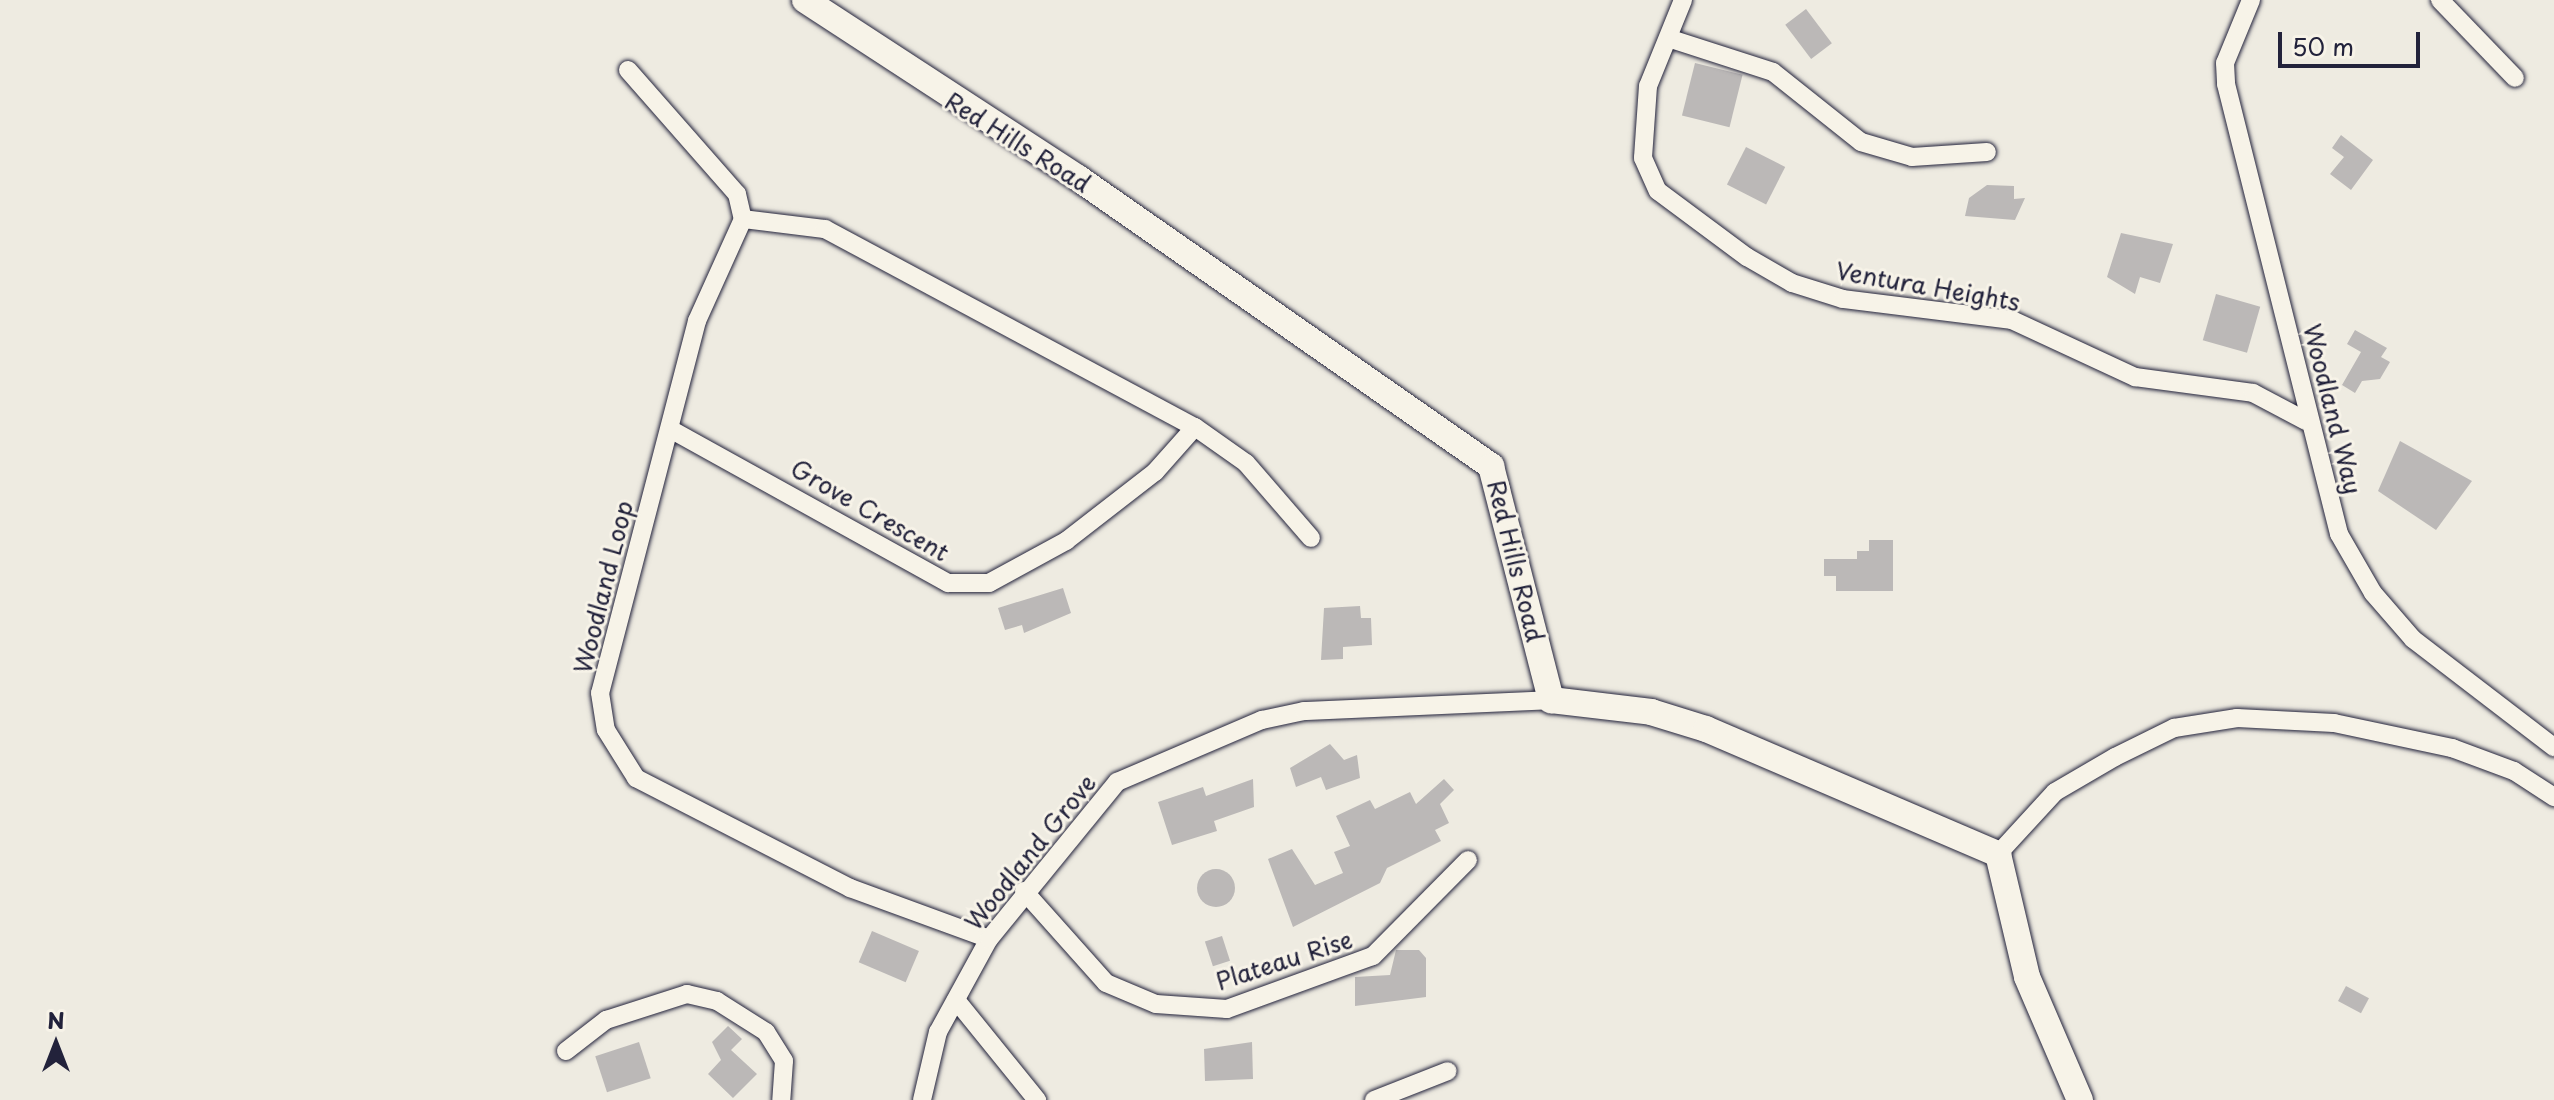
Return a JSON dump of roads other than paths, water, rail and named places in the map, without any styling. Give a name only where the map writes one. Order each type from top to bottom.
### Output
[{"type":"main road","name":"Red Hills Road","points":[[805,0],[1117,205],[1491,466],[1551,700]]},
{"type":"main road","points":[[1551,700],[1651,712],[1706,729],[1998,854],[2027,977],[2080,1100]]},
{"type":"street","name":"Ventura Heights","points":[[1683,0],[1671,39],[1648,86],[1643,158],[1658,191],[1747,257],[1792,283],[1843,299],[2012,320],[2135,377],[2253,393],[2306,421]]},
{"type":"street","name":"Woodland Way","points":[[2251,0],[2225,63],[2226,84],[2279,283],[2306,421],[2339,534],[2373,593],[2413,639],[2554,747]]},
{"type":"street","points":[[2440,0],[2515,78]]},
{"type":"street","points":[[1671,39],[1773,72],[1861,142],[1912,157],[1987,152]]},
{"type":"street","points":[[628,70],[737,194],[743,219],[825,229],[1195,427],[1246,463],[1311,538]]},
{"type":"street","name":"Woodland Loop","points":[[743,219],[697,321],[600,693],[606,730],[636,778],[850,888],[989,939]]},
{"type":"street","name":"Grove Crescent","points":[[670,429],[948,583],[989,583],[1066,541],[1155,472],[1195,427]]},
{"type":"street","name":"Woodland Grove","points":[[922,1100],[938,1032],[989,939],[1024,891],[1117,782],[1262,720],[1551,700]]},
{"type":"street","points":[[1998,854],[2055,792],[2115,757],[2174,728],[2237,718],[2334,723],[2452,748],[2514,771],[2554,797]]},
{"type":"street","name":"Plateau Rise","points":[[1024,891],[1106,983],[1156,1004],[1227,1009],[1373,956],[1468,860]]},
{"type":"street","points":[[566,1051],[606,1020],[687,994],[717,1001],[766,1032],[784,1061],[781,1100]]},
{"type":"street","points":[[956,1000],[1037,1100]]},
{"type":"street","points":[[1374,1100],[1448,1071]]}]
